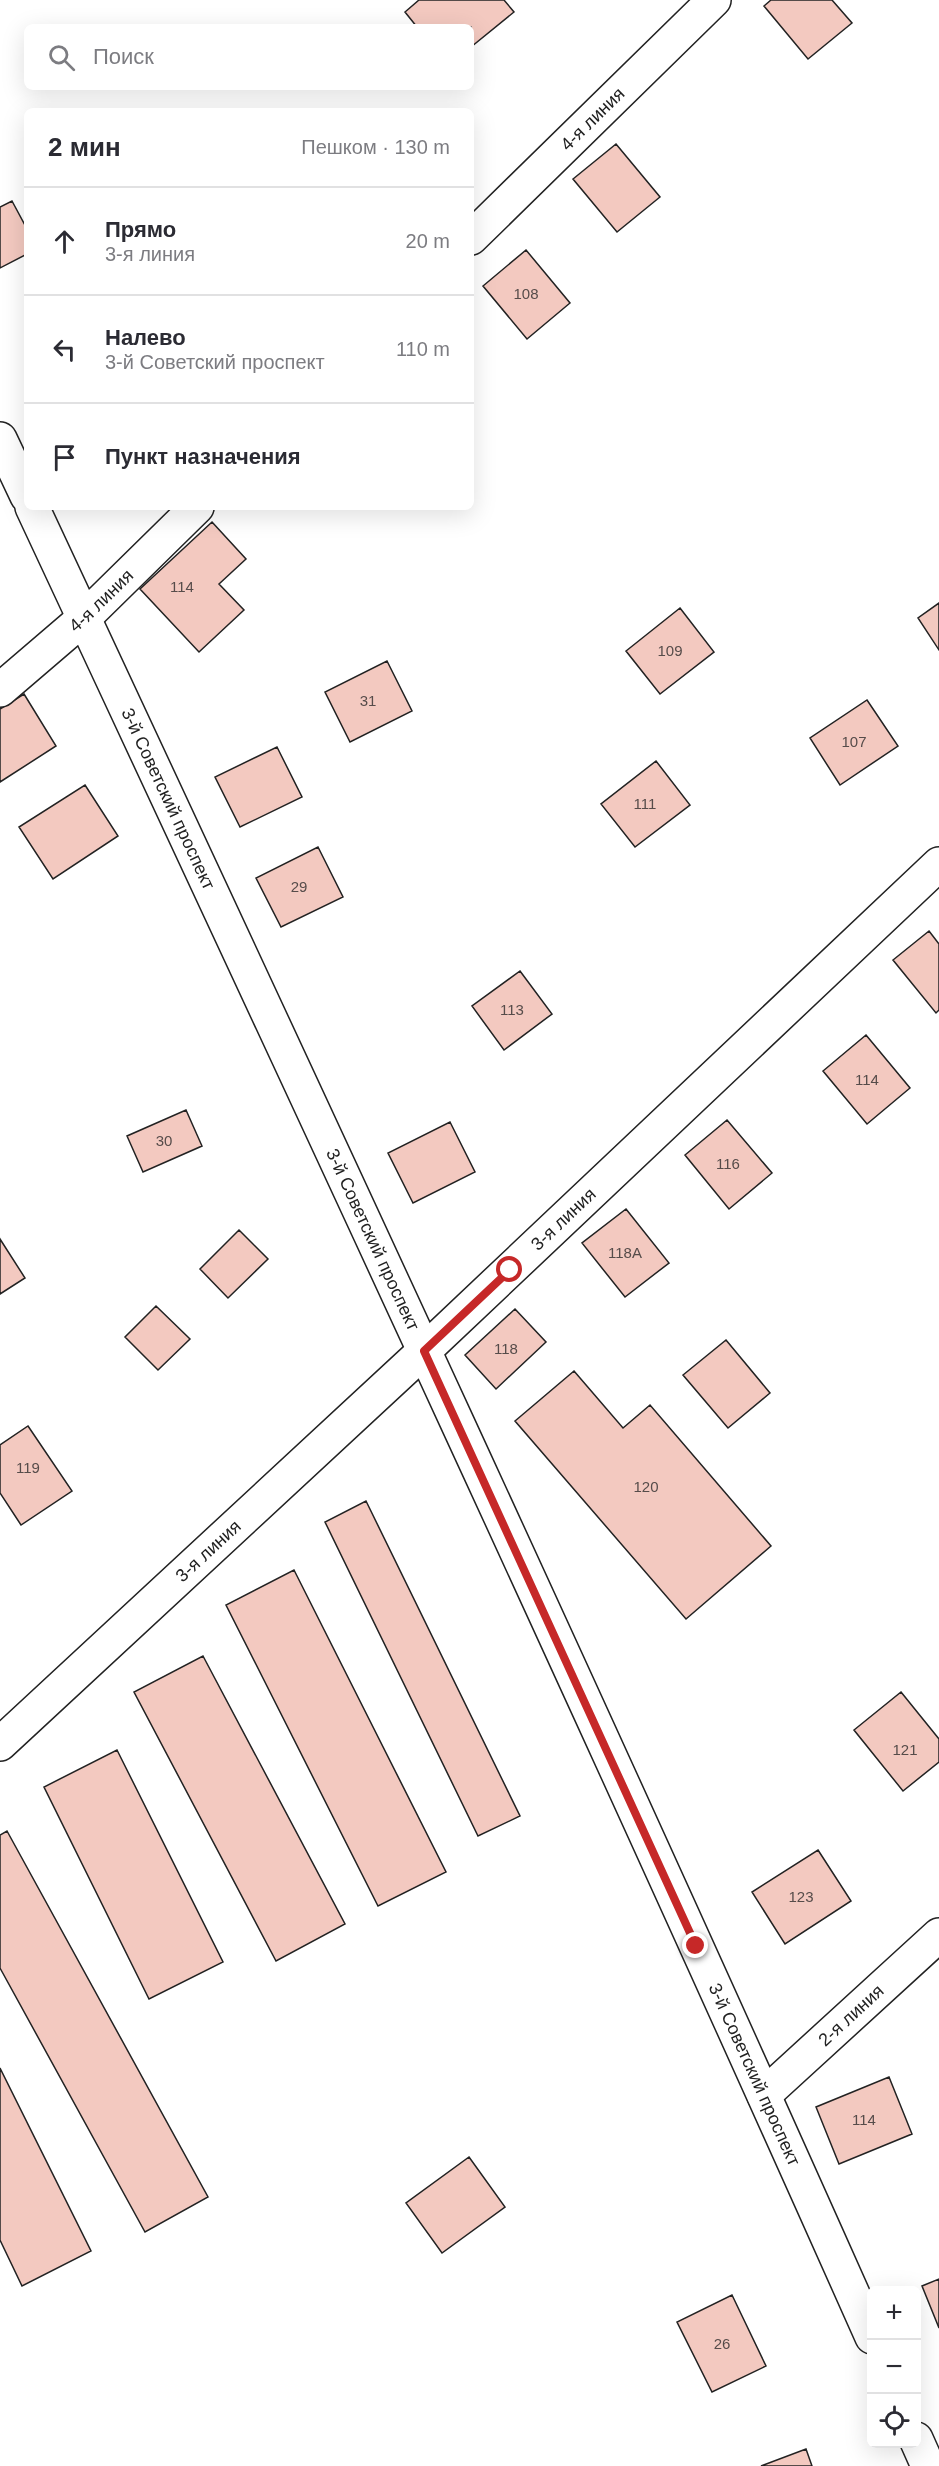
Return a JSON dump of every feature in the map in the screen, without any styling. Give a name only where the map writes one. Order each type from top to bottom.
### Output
[{"type":"street","name":"4-я линия","points":[[474,235],[714,0]]},
{"type":"street","points":[[0,439],[24,490]]},
{"type":"street","name":"3-й Советский проспект","points":[[33,510],[424,1351],[867,2326]]},
{"type":"street","name":"4-я линия","points":[[0,690],[84,618],[193,510]]},
{"type":"street","name":"3-я линия","points":[[0,1744],[424,1351],[939,864]]},
{"type":"street","name":"2-я линия","points":[[764,2095],[939,1935]]},
{"type":"street","points":[[920,2448],[928,2466]]},
{"type":"building","points":[[419,0],[504,0],[514,12],[474,45],[474,24],[415,24],[405,12]]},
{"type":"building","points":[[771,0],[832,0],[852,23],[808,59],[764,6]]},
{"type":"building","points":[[616,144],[660,197],[617,232],[573,179]]},
{"type":"building","points":[[12,201],[24,223],[24,256],[0,268],[0,207]]},
{"type":"building","points":[[526,250],[570,303],[527,339],[483,286]]},
{"type":"building","points":[[212,522],[246,559],[219,584],[244,610],[199,652],[140,589]]},
{"type":"building","points":[[939,603],[939,650],[918,618]]},
{"type":"building","points":[[680,608],[714,652],[660,694],[626,651]]},
{"type":"building","points":[[387,661],[412,711],[350,742],[325,692]]},
{"type":"building","points":[[24,694],[56,746],[0,782],[0,709]]},
{"type":"building","points":[[867,700],[898,746],[840,785],[810,738]]},
{"type":"building","points":[[277,747],[302,797],[240,827],[215,777]]},
{"type":"building","points":[[656,761],[690,805],[635,847],[601,804]]},
{"type":"building","points":[[85,785],[118,836],[53,879],[19,827]]},
{"type":"building","points":[[318,847],[343,897],[281,927],[256,878]]},
{"type":"building","points":[[929,931],[939,944],[939,1010],[936,1013],[893,960]]},
{"type":"building","points":[[520,971],[552,1014],[504,1050],[472,1006]]},
{"type":"building","points":[[866,1035],[910,1088],[867,1124],[823,1071]]},
{"type":"building","points":[[186,1110],[202,1146],[143,1172],[127,1136]]},
{"type":"building","points":[[727,1120],[772,1173],[729,1209],[685,1155]]},
{"type":"building","points":[[450,1122],[475,1172],[413,1203],[388,1153]]},
{"type":"building","points":[[626,1209],[669,1263],[625,1297],[582,1243]]},
{"type":"building","points":[[239,1230],[268,1259],[228,1298],[200,1269]]},
{"type":"building","points":[[0,1239],[25,1278],[0,1294]]},
{"type":"building","points":[[156,1306],[190,1339],[158,1370],[125,1337]]},
{"type":"building","points":[[515,1309],[546,1342],[496,1389],[465,1355]]},
{"type":"building","points":[[726,1340],[770,1393],[728,1428],[683,1375]]},
{"type":"building","points":[[574,1371],[623,1428],[650,1405],[771,1546],[686,1619],[515,1421]]},
{"type":"building","points":[[28,1426],[72,1491],[21,1525],[0,1493],[0,1445]]},
{"type":"building","points":[[366,1501],[520,1816],[478,1836],[325,1522]]},
{"type":"building","points":[[294,1570],[446,1872],[378,1906],[226,1605]]},
{"type":"building","points":[[203,1656],[345,1924],[276,1961],[134,1692]]},
{"type":"building","points":[[901,1692],[939,1739],[939,1762],[903,1791],[854,1730]]},
{"type":"building","points":[[117,1750],[223,1962],[149,1999],[44,1787]]},
{"type":"building","points":[[7,1831],[208,2197],[145,2232],[0,1968],[0,1835]]},
{"type":"building","points":[[818,1850],[851,1901],[785,1944],[752,1892]]},
{"type":"building","points":[[0,2068],[91,2251],[22,2286],[0,2240]]},
{"type":"building","points":[[889,2077],[912,2134],[839,2164],[816,2107]]},
{"type":"building","points":[[469,2157],[505,2207],[442,2253],[406,2203]]},
{"type":"building","points":[[939,2279],[939,2328],[922,2286]]},
{"type":"building","points":[[732,2295],[766,2366],[712,2392],[677,2322]]},
{"type":"building","points":[[806,2449],[812,2466],[761,2466]]},
{"type":"route","points":[[510,1270],[424,1351],[696,1946]]}]
